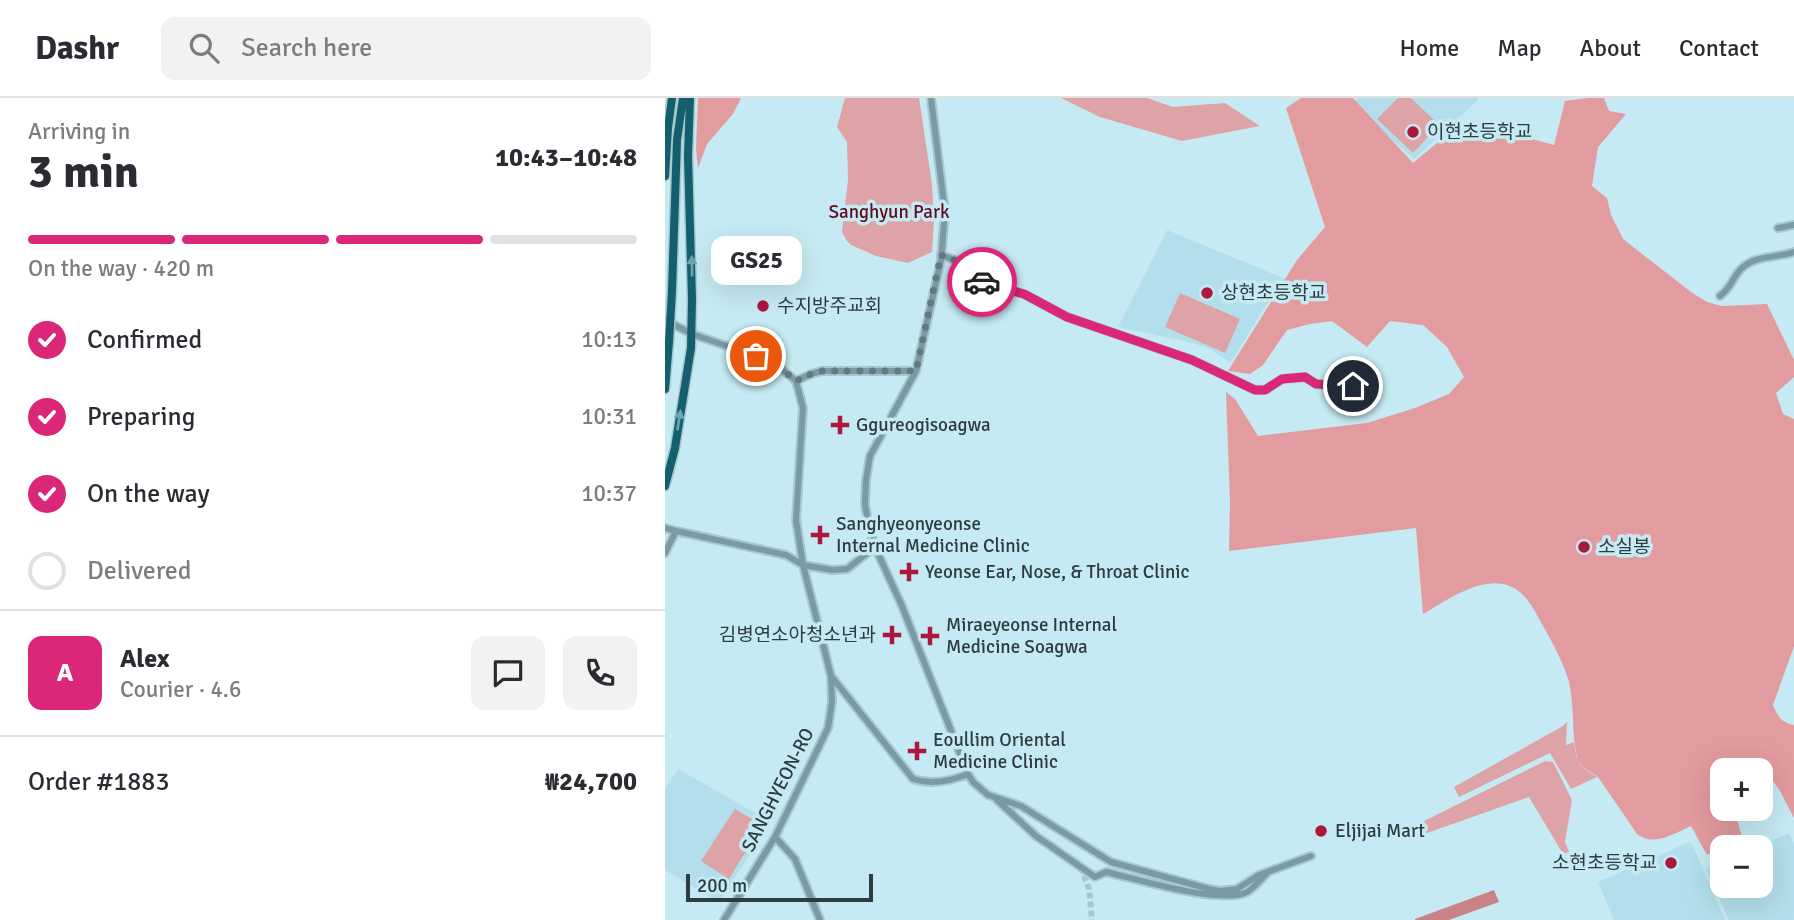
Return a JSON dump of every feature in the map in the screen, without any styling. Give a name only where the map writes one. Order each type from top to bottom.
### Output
[{"type":"main road","points":[[665,177],[672,98]]},
{"type":"main road","points":[[665,389],[672,291],[677,140],[683,98]]},
{"type":"main road","points":[[665,486],[675,448],[692,334],[688,156],[690,98]]},
{"type":"street","points":[[931,98],[945,212],[941,255],[916,371],[870,456],[865,504],[874,547],[902,606],[968,775],[979,788],[996,799],[1036,836],[1095,877],[1106,872],[1192,892],[1234,895],[1247,892],[1269,871]]},
{"type":"street","points":[[1778,228],[1794,225]]},
{"type":"street","points":[[1720,296],[1744,266],[1766,257],[1794,252]]},
{"type":"street","points":[[941,255],[957,261],[983,283],[1024,294],[1067,317],[1192,360],[1255,390],[1265,390],[1282,379],[1305,377],[1316,384],[1353,386],[1373,392]]},
{"type":"street","points":[[665,320],[692,334],[778,366],[796,381],[822,371],[916,371]]},
{"type":"street","name":"SANGHYEON-RO","points":[[724,920],[775,837],[828,728],[832,702],[831,676],[803,565],[796,520],[803,408],[796,381]]},
{"type":"street","points":[[665,528],[786,555],[803,565],[832,570],[847,569],[874,547]]},
{"type":"street","points":[[665,553],[676,531]]},
{"type":"street","points":[[831,676],[913,779],[931,782],[968,775]]},
{"type":"street","points":[[996,799],[1021,806],[1111,862],[1220,891],[1237,889],[1253,878],[1311,856]]},
{"type":"street","points":[[775,837],[795,859],[820,920]]},
{"type":"shaded area","points":[[698,98],[741,98],[733,114],[707,144],[698,168],[696,149]]},
{"type":"shaded area","points":[[1301,98],[1353,98],[1413,163],[1448,134],[1514,134],[1554,145],[1565,101],[1604,98],[1609,111],[1626,114],[1598,147],[1592,186],[1607,198],[1611,215],[1623,239],[1707,302],[1722,306],[1767,304],[1794,360],[1794,377],[1776,393],[1783,414],[1794,419],[1794,646],[1773,705],[1780,718],[1794,725],[1794,818],[1773,781],[1773,758],[1710,758],[1710,821],[1737,821],[1741,835],[1710,835],[1710,853],[1707,855],[1691,826],[1657,839],[1643,838],[1637,834],[1598,777],[1578,761],[1569,682],[1557,652],[1530,603],[1510,586],[1484,584],[1458,594],[1423,614],[1416,528],[1229,551],[1226,392],[1235,399],[1258,436],[1367,423],[1449,394],[1464,377],[1447,347],[1423,325],[1390,321],[1367,347],[1332,321],[1287,330],[1263,365],[1250,374],[1228,371],[1297,260],[1325,227],[1286,108]]},
{"type":"shaded area","name":"이현초등학교","points":[[1358,98],[1478,100],[1414,159],[1353,105]]},
{"type":"shaded area","name":"상현초등학교","points":[[1167,230],[1290,281],[1267,304],[1230,363],[1212,350],[1193,343],[1118,327]]},
{"type":"shaded area","points":[[678,769],[771,822],[719,902],[665,870],[665,789]]},
{"type":"shaded area","points":[[1789,833],[1794,843],[1794,920],[1729,920],[1719,898],[1773,898],[1773,840]]},
{"type":"shaded area","name":"소현초등학교","points":[[1689,842],[1710,885],[1710,898],[1715,898],[1725,920],[1614,920],[1598,882]]},
{"type":"shaded area","points":[[1494,890],[1499,902],[1449,920],[1415,920],[1415,919]]},
{"type":"green space","name":"Sanghyun Park","points":[[845,98],[919,98],[932,184],[932,252],[908,263],[876,256],[847,241],[842,232],[848,180],[847,142],[837,127]]},
{"type":"green space","points":[[1061,98],[1147,98],[1173,107],[1225,103],[1260,126],[1182,141],[1100,117]]},
{"type":"green space","points":[[1398,98],[1411,98],[1439,125],[1413,153],[1377,119]]},
{"type":"green space","points":[[1180,293],[1240,319],[1225,353],[1165,327]]},
{"type":"green space","points":[[1567,722],[1566,745],[1574,742],[1579,763],[1597,777],[1571,789],[1550,753],[1459,797],[1454,787]]},
{"type":"green space","points":[[1545,761],[1553,762],[1572,800],[1565,842],[1569,852],[1563,854],[1529,797],[1416,837],[1412,827]]},
{"type":"green space","points":[[735,809],[762,825],[729,879],[701,861]]},
{"type":"tunnel","points":[[1081,867],[1089,889],[1092,920]]},
{"type":"way so far","points":[[756,356],[778,366],[796,381],[822,371],[916,371],[941,255],[957,261],[982,282]]},
{"type":"place","name":"이현초등학교","points":[[1413,132]]},
{"type":"place","name":"상현초등학교","points":[[1207,293]]},
{"type":"place","name":"수지방주교회","points":[[763,306]]},
{"type":"place","name":"GS25","points":[[756,356]]},
{"type":"place","name":"Ggureogisoagwa","points":[[840,425]]},
{"type":"place","name":"Sanghyeonyeonse Internal Medicine Clinic","points":[[820,535]]},
{"type":"place","name":"소실봉","points":[[1584,547]]},
{"type":"place","name":"Yeonse Ear, Nose, & Throat Clinic","points":[[909,572]]},
{"type":"place","name":"김병연소아청소년과","points":[[892,635]]},
{"type":"place","name":"Miraeyeonse Internal Medicine Soagwa","points":[[930,636]]},
{"type":"place","name":"Eoullim Oriental Medicine Clinic","points":[[917,751]]},
{"type":"place","name":"Eljijai Mart","points":[[1321,831]]},
{"type":"place","name":"소현초등학교","points":[[1671,863]]},
{"type":"route","points":[[982,282],[1024,294],[1067,317],[1192,360],[1255,390],[1265,390],[1282,379],[1305,377],[1316,384],[1353,386]]}]
